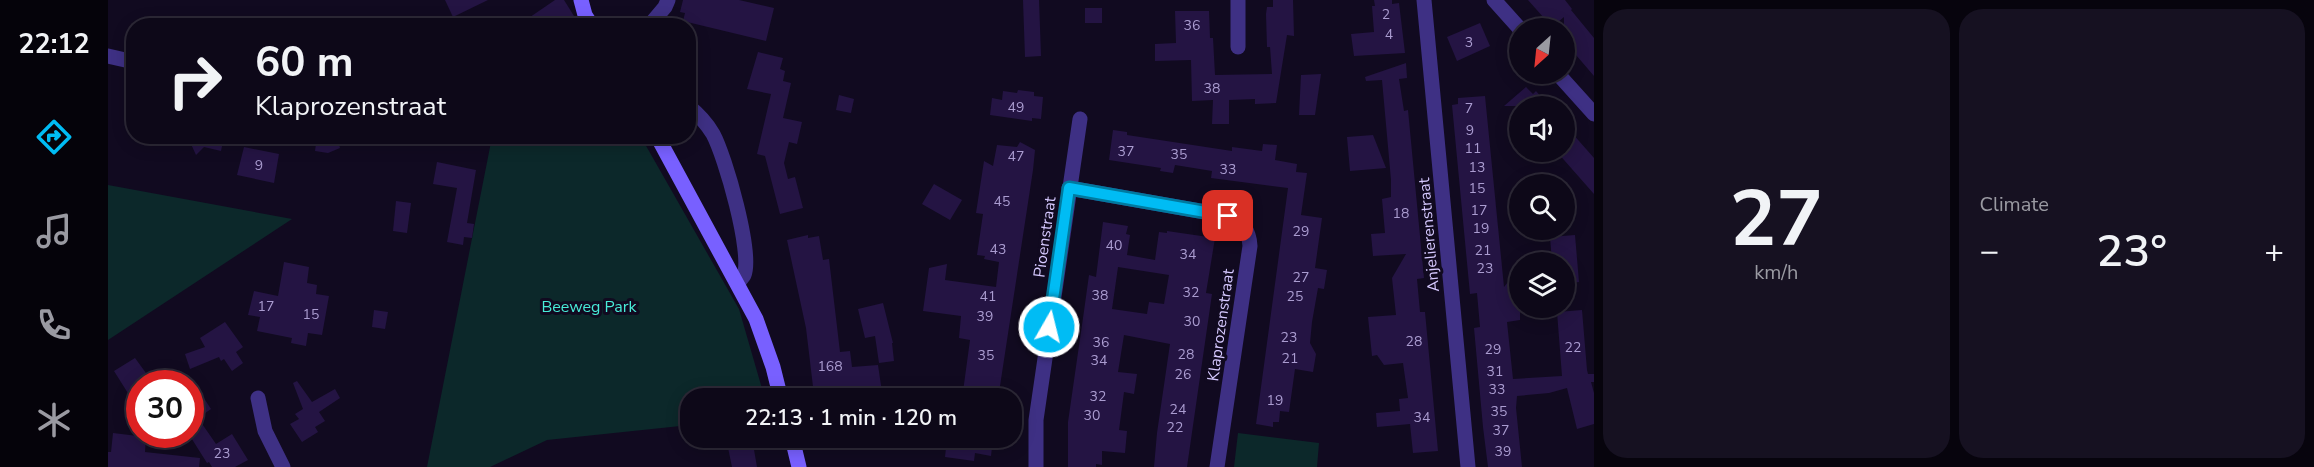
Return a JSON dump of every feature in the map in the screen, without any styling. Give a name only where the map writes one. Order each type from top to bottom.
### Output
[{"type":"street","points":[[581,0],[587,18]]},
{"type":"street","points":[[656,18],[668,0]]},
{"type":"street","points":[[1238,0],[1238,47]]},
{"type":"street","name":"Anjelierenstraat","points":[[1424,0],[1468,467]]},
{"type":"street","points":[[1494,0],[1510,18]]},
{"type":"street","points":[[108,56],[126,60]]},
{"type":"street","points":[[1567,84],[1594,114]]},
{"type":"street","points":[[696,115],[713,134],[732,188],[742,231],[745,266],[744,275],[738,283]]},
{"type":"street","name":"Pioenstraat","points":[[1036,467],[1036,420],[1080,119]]},
{"type":"street","points":[[661,144],[756,319],[779,388]]},
{"type":"street","name":"Klaprozenstraat","points":[[1069,188],[1228,216],[1240,221],[1249,232],[1250,246],[1217,467]]},
{"type":"street","points":[[258,398],[265,430],[283,467]]},
{"type":"street","points":[[794,448],[799,467]]},
{"type":"green space","name":"Beeweg Park","points":[[491,144],[645,144],[739,309],[762,388],[680,388],[680,426],[547,440],[490,467],[427,467]]},
{"type":"green space","points":[[108,185],[292,219],[108,340]]},
{"type":"green space","points":[[1238,433],[1319,443],[1317,467],[1234,467]]},
{"type":"building","points":[[445,0],[488,0],[453,17]]},
{"type":"building","points":[[555,0],[564,0],[574,16],[571,18],[529,18]]},
{"type":"building","points":[[683,0],[739,0],[774,8],[766,41],[696,24],[696,18],[684,18],[685,13],[680,12]]},
{"type":"building","points":[[1023,0],[1039,0],[1041,56],[1025,57]]},
{"type":"building","points":[[1273,0],[1293,0],[1294,36],[1287,35],[1276,103],[1255,104],[1255,99],[1229,100],[1229,124],[1212,124],[1213,100],[1192,101],[1191,60],[1155,61],[1155,44],[1176,43],[1175,11],[1209,11],[1215,75],[1272,74],[1270,47],[1267,47],[1266,14],[1267,7],[1273,7]]},
{"type":"building","points":[[1374,0],[1392,0],[1392,4],[1399,3],[1405,53],[1354,56],[1351,34],[1374,32],[1372,6],[1375,6]]},
{"type":"building","points":[[1528,0],[1565,0],[1594,38],[1594,76],[1575,54],[1575,18],[1544,18]]},
{"type":"building","points":[[1085,8],[1102,8],[1102,23],[1085,23]]},
{"type":"building","points":[[1480,23],[1490,46],[1457,61],[1447,37]]},
{"type":"building","points":[[758,52],[783,58],[780,69],[785,71],[783,81],[791,83],[783,118],[802,122],[797,144],[789,142],[784,163],[788,179],[795,177],[803,208],[780,214],[765,156],[757,154],[771,94],[747,89]]},
{"type":"building","points":[[1406,63],[1407,78],[1399,79],[1404,111],[1408,110],[1424,278],[1417,279],[1420,312],[1425,312],[1438,451],[1413,453],[1410,424],[1377,427],[1376,413],[1400,411],[1399,399],[1408,398],[1403,363],[1384,365],[1377,355],[1372,356],[1368,317],[1396,315],[1392,278],[1406,254],[1373,256],[1371,234],[1385,233],[1382,199],[1391,197],[1391,180],[1382,80],[1366,81],[1365,77]]},
{"type":"building","points":[[1321,74],[1315,115],[1299,115],[1301,75]]},
{"type":"building","points":[[1526,87],[1533,94],[1536,91],[1540,96],[1516,96]]},
{"type":"building","points":[[1018,90],[1034,92],[1034,96],[1043,97],[1041,119],[1032,118],[1032,121],[990,115],[992,98],[1002,100],[1003,91],[1017,93]]},
{"type":"building","points":[[839,95],[854,99],[851,113],[836,110]]},
{"type":"building","points":[[1485,96],[1504,287],[1509,281],[1509,318],[1520,318],[1520,320],[1507,322],[1513,379],[1562,376],[1557,318],[1575,318],[1575,311],[1582,310],[1587,370],[1588,374],[1594,374],[1594,382],[1591,382],[1594,393],[1594,424],[1577,429],[1567,388],[1549,393],[1517,396],[1516,408],[1522,467],[1488,467],[1474,328],[1480,327],[1477,293],[1470,294],[1452,105],[1458,104],[1458,98]]},
{"type":"building","points":[[1113,130],[1127,132],[1127,135],[1232,151],[1232,147],[1262,151],[1263,144],[1277,145],[1275,160],[1297,164],[1296,172],[1307,173],[1301,215],[1322,218],[1315,268],[1327,270],[1324,289],[1318,288],[1312,322],[1310,343],[1316,354],[1313,372],[1295,369],[1289,412],[1280,411],[1279,422],[1273,422],[1273,427],[1256,424],[1288,188],[1211,178],[1212,171],[1175,165],[1173,173],[1160,171],[1161,168],[1109,160]]},
{"type":"building","points":[[1373,135],[1386,168],[1350,171],[1347,137]]},
{"type":"building","points":[[1575,136],[1594,158],[1594,194],[1566,162],[1575,162]]},
{"type":"building","points":[[1020,142],[1035,150],[1000,388],[963,388],[970,340],[959,338],[961,316],[923,311],[929,268],[947,264],[945,280],[996,287],[999,262],[977,255],[983,214],[976,213],[984,161],[993,166],[997,145],[1017,147]]},
{"type":"building","points":[[191,144],[222,144],[221,151],[204,147],[196,155]]},
{"type":"building","points":[[316,144],[339,144],[340,148],[328,153],[315,151]]},
{"type":"building","points":[[244,147],[279,154],[274,183],[237,175]]},
{"type":"building","points":[[437,162],[476,170],[467,223],[474,224],[472,238],[464,237],[463,245],[447,242],[457,188],[433,184]]},
{"type":"building","points":[[934,184],[962,200],[950,220],[922,204]]},
{"type":"building","points":[[396,201],[411,203],[407,233],[393,231]]},
{"type":"building","points":[[1103,222],[1128,226],[1126,234],[1130,235],[1127,255],[1155,260],[1159,232],[1167,233],[1167,231],[1215,238],[1206,293],[1212,294],[1187,467],[1154,467],[1170,344],[1124,335],[1118,372],[1137,374],[1134,394],[1124,392],[1119,430],[1127,431],[1125,453],[1102,451],[1102,465],[1068,467],[1068,422],[1089,275],[1096,277]],"holes":[[[1118,267],[1169,275],[1164,304],[1149,302],[1147,314],[1112,309]]]},
{"type":"building","points":[[808,235],[808,238],[819,236],[823,260],[829,259],[840,352],[850,351],[852,367],[878,365],[881,388],[813,388],[806,328],[787,240]]},
{"type":"building","points":[[1575,235],[1579,282],[1575,283],[1575,252],[1551,252],[1550,240],[1575,240]]},
{"type":"building","points":[[284,262],[309,267],[307,283],[317,285],[316,294],[329,296],[322,335],[308,333],[306,346],[291,343],[292,338],[257,331],[260,317],[248,315],[254,291],[278,296]]},
{"type":"building","points":[[883,303],[893,343],[894,361],[879,363],[875,336],[865,338],[858,309]]},
{"type":"building","points":[[374,310],[388,312],[385,329],[372,327]]},
{"type":"building","points":[[225,322],[243,347],[236,352],[243,363],[232,371],[224,359],[221,361],[219,357],[190,369],[185,354],[205,347],[200,338]]},
{"type":"building","points":[[135,358],[144,370],[126,370],[126,390],[114,371]]},
{"type":"building","points":[[297,381],[312,402],[335,389],[340,398],[319,412],[325,421],[315,427],[318,432],[302,442],[290,424],[299,419],[295,414],[303,409],[293,383]]},
{"type":"building","points":[[204,398],[211,409],[204,414]]},
{"type":"building","points":[[204,427],[216,444],[232,434],[248,460],[235,467],[212,467],[209,462],[207,463],[198,448],[204,448]]},
{"type":"building","points":[[113,433],[126,435],[126,448],[145,448],[145,452],[200,458],[199,467],[108,467],[108,452],[111,452]]},
{"type":"building","points":[[728,448],[754,448],[757,467],[732,467]]},
{"type":"building","points":[[946,448],[992,448],[991,456],[975,453],[974,461],[945,457]]},
{"type":"route","points":[[1049,327],[1069,188],[1228,216]]}]
